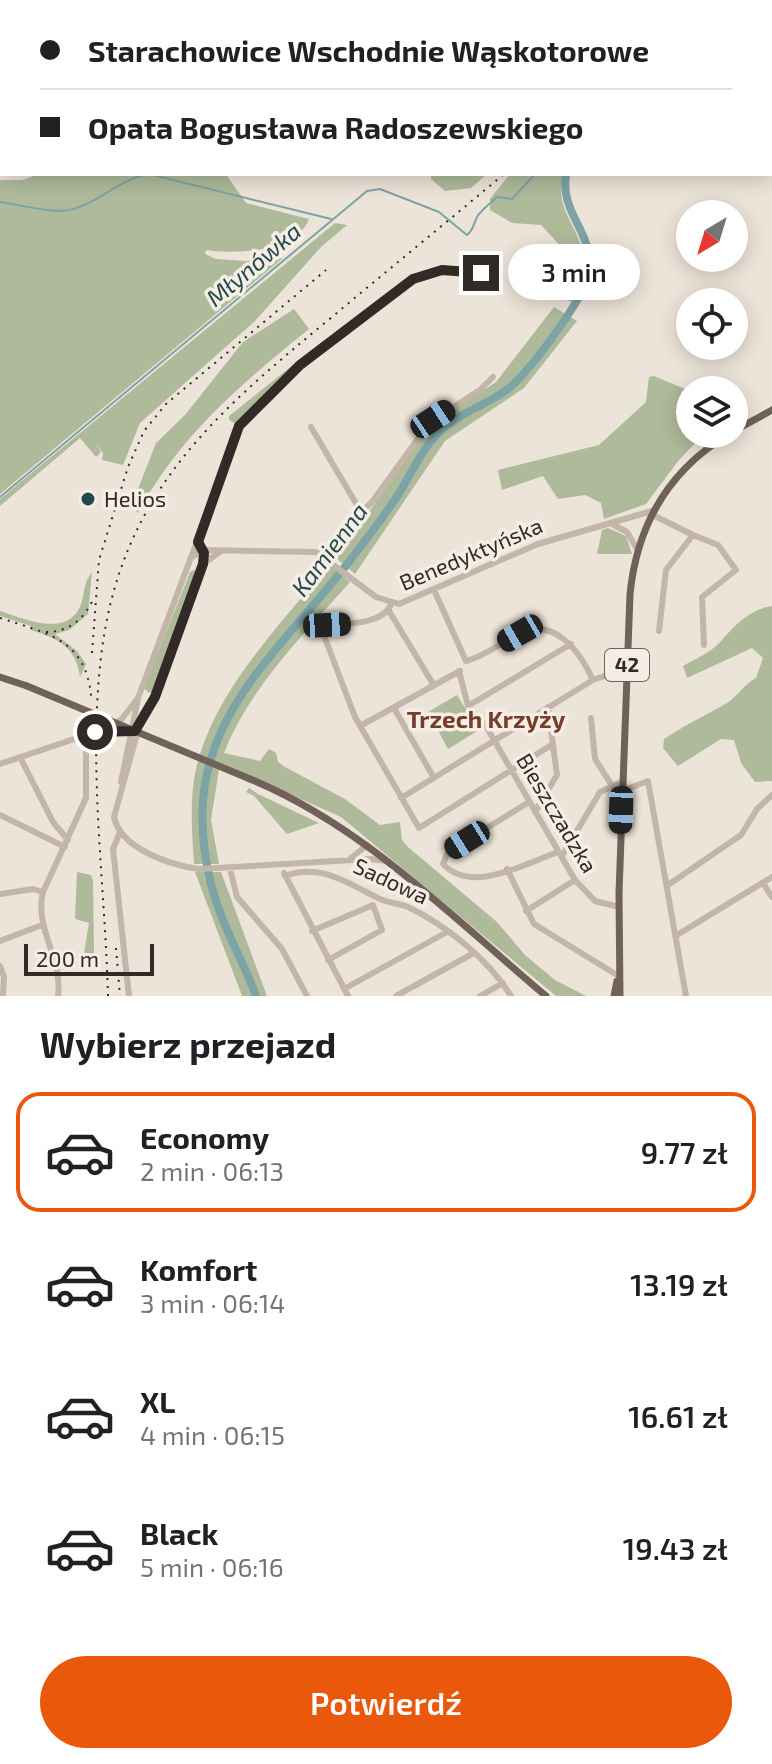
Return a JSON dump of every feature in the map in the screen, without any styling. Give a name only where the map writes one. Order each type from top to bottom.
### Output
[{"type":"main road","points":[[748,424],[771,413]]},
{"type":"main road","name":"42","points":[[620,996],[622,786],[630,594],[637,549],[652,511],[687,465],[710,448]]},
{"type":"main road","points":[[0,677],[250,779],[323,814],[369,847],[546,996]]},
{"type":"main road","name":"42","points":[[614,996],[620,959]]},
{"type":"street","points":[[129,996],[113,849],[120,832],[114,810],[139,695],[239,426],[300,365],[413,279],[442,270],[481,273]]},
{"type":"street","points":[[191,561],[203,550],[295,549],[329,558],[345,527],[361,512],[430,422],[480,390],[493,377]]},
{"type":"street","points":[[312,428],[361,512]]},
{"type":"street","points":[[652,511],[655,516],[718,545],[736,570],[702,597],[704,645]]},
{"type":"street","name":"Benedyktyńska","points":[[329,558],[390,608],[538,544],[652,511]]},
{"type":"street","points":[[610,524],[627,532],[637,549]]},
{"type":"street","points":[[659,631],[666,570],[693,535]]},
{"type":"street","points":[[120,789],[131,765],[139,727],[155,697],[202,566],[203,550],[198,542]]},
{"type":"street","points":[[202,566],[221,550]]},
{"type":"street","points":[[191,561],[202,566]]},
{"type":"street","points":[[434,590],[466,661]]},
{"type":"street","points":[[433,684],[390,608],[367,620],[324,625],[325,643],[360,726],[419,828],[553,744]]},
{"type":"street","points":[[360,726],[459,671],[466,661],[528,630],[554,632],[571,644],[593,680]]},
{"type":"street","points":[[468,706],[571,644]]},
{"type":"street","points":[[401,798],[593,680],[627,668]]},
{"type":"street","name":"Bieszczadzka","points":[[459,671],[468,706],[494,741],[575,880],[595,901],[619,907]]},
{"type":"street","points":[[139,695],[155,697]]},
{"type":"street","points":[[0,764],[102,730],[121,720],[139,695]]},
{"type":"street","points":[[535,812],[557,775],[548,707]]},
{"type":"street","points":[[394,708],[434,778]]},
{"type":"street","points":[[591,718],[595,759],[611,784]]},
{"type":"street","points":[[102,730],[131,733],[139,727]]},
{"type":"street","points":[[58,996],[59,974],[39,908],[43,892],[86,798],[86,734]]},
{"type":"street","points":[[20,757],[66,844]]},
{"type":"street","points":[[529,802],[445,855],[442,861],[446,868],[475,878],[560,854],[600,792],[611,784],[622,786],[648,781],[686,996]]},
{"type":"street","points":[[668,885],[741,835],[759,806],[772,795]]},
{"type":"street","points":[[0,815],[66,844]]},
{"type":"street","name":"Sadowa","points":[[120,832],[162,859],[193,868],[230,869],[362,859],[386,861]]},
{"type":"street","name":"Sadowa","points":[[362,859],[369,847]]},
{"type":"street","name":"Sadowa","points":[[347,861],[369,847]]},
{"type":"street","points":[[283,865],[285,876],[312,931],[348,996]]},
{"type":"street","points":[[230,869],[237,897],[283,951],[307,996]]},
{"type":"street","points":[[507,869],[534,924],[617,975]]},
{"type":"street","name":"Sadowa","points":[[285,876],[296,872],[330,874],[375,901],[405,906],[431,919],[503,983],[511,996]]},
{"type":"street","points":[[677,935],[772,877]]},
{"type":"street","points":[[526,911],[575,880]]},
{"type":"street","points":[[763,883],[772,897]]},
{"type":"street","points":[[0,894],[33,889],[43,892]]},
{"type":"street","points":[[312,931],[375,901],[381,931],[328,960]]},
{"type":"street","points":[[0,941],[42,925]]},
{"type":"street","points":[[344,989],[447,932]]},
{"type":"street","points":[[396,996],[472,954]]},
{"type":"street","points":[[0,966],[4,977],[3,996]]},
{"type":"street","points":[[480,996],[503,983]]},
{"type":"green space","points":[[33,176],[227,176],[246,203],[309,219],[292,239],[279,245],[248,251],[206,250],[205,254],[216,259],[246,261],[283,258],[0,494],[0,180],[22,180]]},
{"type":"green space","points":[[431,176],[485,176],[471,188],[445,191]]},
{"type":"green space","points":[[508,176],[564,176],[561,191],[564,205],[581,246],[584,262],[572,302],[567,300],[563,289],[567,260],[556,241],[541,225],[512,223],[490,210],[490,199]]},
{"type":"green space","points":[[335,223],[347,225],[321,247],[255,321],[140,423],[123,465],[102,460],[103,453],[96,444],[101,452],[96,457],[80,438],[0,506],[0,499]]},
{"type":"green space","points":[[554,307],[577,321],[524,388],[445,441],[355,574],[336,558],[430,426],[496,382]]},
{"type":"green space","points":[[294,309],[309,329],[214,412],[173,459],[138,513],[138,489],[156,443],[185,415],[243,342]]},
{"type":"green space","points":[[299,360],[236,424],[229,420],[229,416]]},
{"type":"green space","points":[[654,376],[676,385],[676,448],[691,448],[646,504],[604,519],[601,503],[585,495],[558,499],[543,476],[502,490],[498,470],[599,445],[646,402],[649,377]]},
{"type":"green space","points":[[608,528],[626,536],[632,554],[597,554],[602,530]]},
{"type":"green space","points":[[329,564],[350,582],[263,684],[224,753],[260,761],[269,749],[276,753],[278,762],[285,767],[345,799],[380,825],[400,822],[402,840],[408,847],[497,922],[525,955],[555,980],[586,996],[556,996],[341,817],[220,763],[211,820],[219,864],[194,864],[193,789],[206,736],[219,709],[252,658]]},
{"type":"green space","points":[[194,570],[197,573],[155,691],[149,693],[144,688],[190,572]]},
{"type":"green space","points":[[92,572],[88,614],[69,630],[55,634],[77,651],[86,664],[80,677],[74,658],[64,645],[30,630],[31,626],[0,616],[0,611],[46,624],[68,620],[82,601],[86,582]]},
{"type":"green space","points":[[772,606],[772,781],[755,782],[741,763],[734,740],[721,739],[678,766],[663,748],[664,739],[731,700],[756,678],[763,658],[752,648],[687,678],[683,666],[713,649],[750,614]]},
{"type":"green space","points":[[457,695],[479,730],[448,749],[428,712]]},
{"type":"green space","points":[[249,788],[319,823],[287,834],[254,796],[246,792]]},
{"type":"green space","points":[[77,872],[91,875],[93,881],[94,953],[84,953],[89,923],[75,919]]},
{"type":"green space","points":[[195,872],[221,872],[267,996],[242,996]]},
{"type":"waterway","points":[[0,202],[45,210],[69,210],[90,203],[142,176]]},
{"type":"waterway","points":[[157,176],[331,219]]},
{"type":"waterway","name":"Młynówka","points":[[0,497],[367,191],[380,189],[439,212],[467,235],[479,214],[497,197],[512,199],[533,176]]},
{"type":"waterway","name":"Kamienna","points":[[256,996],[220,913],[211,884],[203,831],[205,785],[216,744],[234,707],[258,672],[374,529],[434,437],[465,413],[500,395],[517,381],[573,307],[586,282],[589,266],[588,251],[568,203],[566,176]]},
{"type":"railway","points":[[108,996],[97,784],[97,699],[112,600],[128,549],[151,504],[179,463],[248,389],[502,176]]},
{"type":"railway","points":[[92,653],[99,560],[128,467],[144,431],[166,404],[326,270]]},
{"type":"railway","points":[[46,632],[62,630],[75,623],[94,597]]},
{"type":"railway","points":[[0,618],[48,634],[72,650],[88,677],[91,696]]},
{"type":"railway","points":[[116,948],[120,996]]},
{"type":"place","name":"Helios","points":[[88,499]]},
{"type":"district","name":"Trzech Krzyży","points":[[486,720]]},
{"type":"route","points":[[95,732],[131,733],[139,727],[151,706],[203,564],[204,553],[198,542],[242,422],[310,355],[413,279],[442,270],[481,273]]}]
